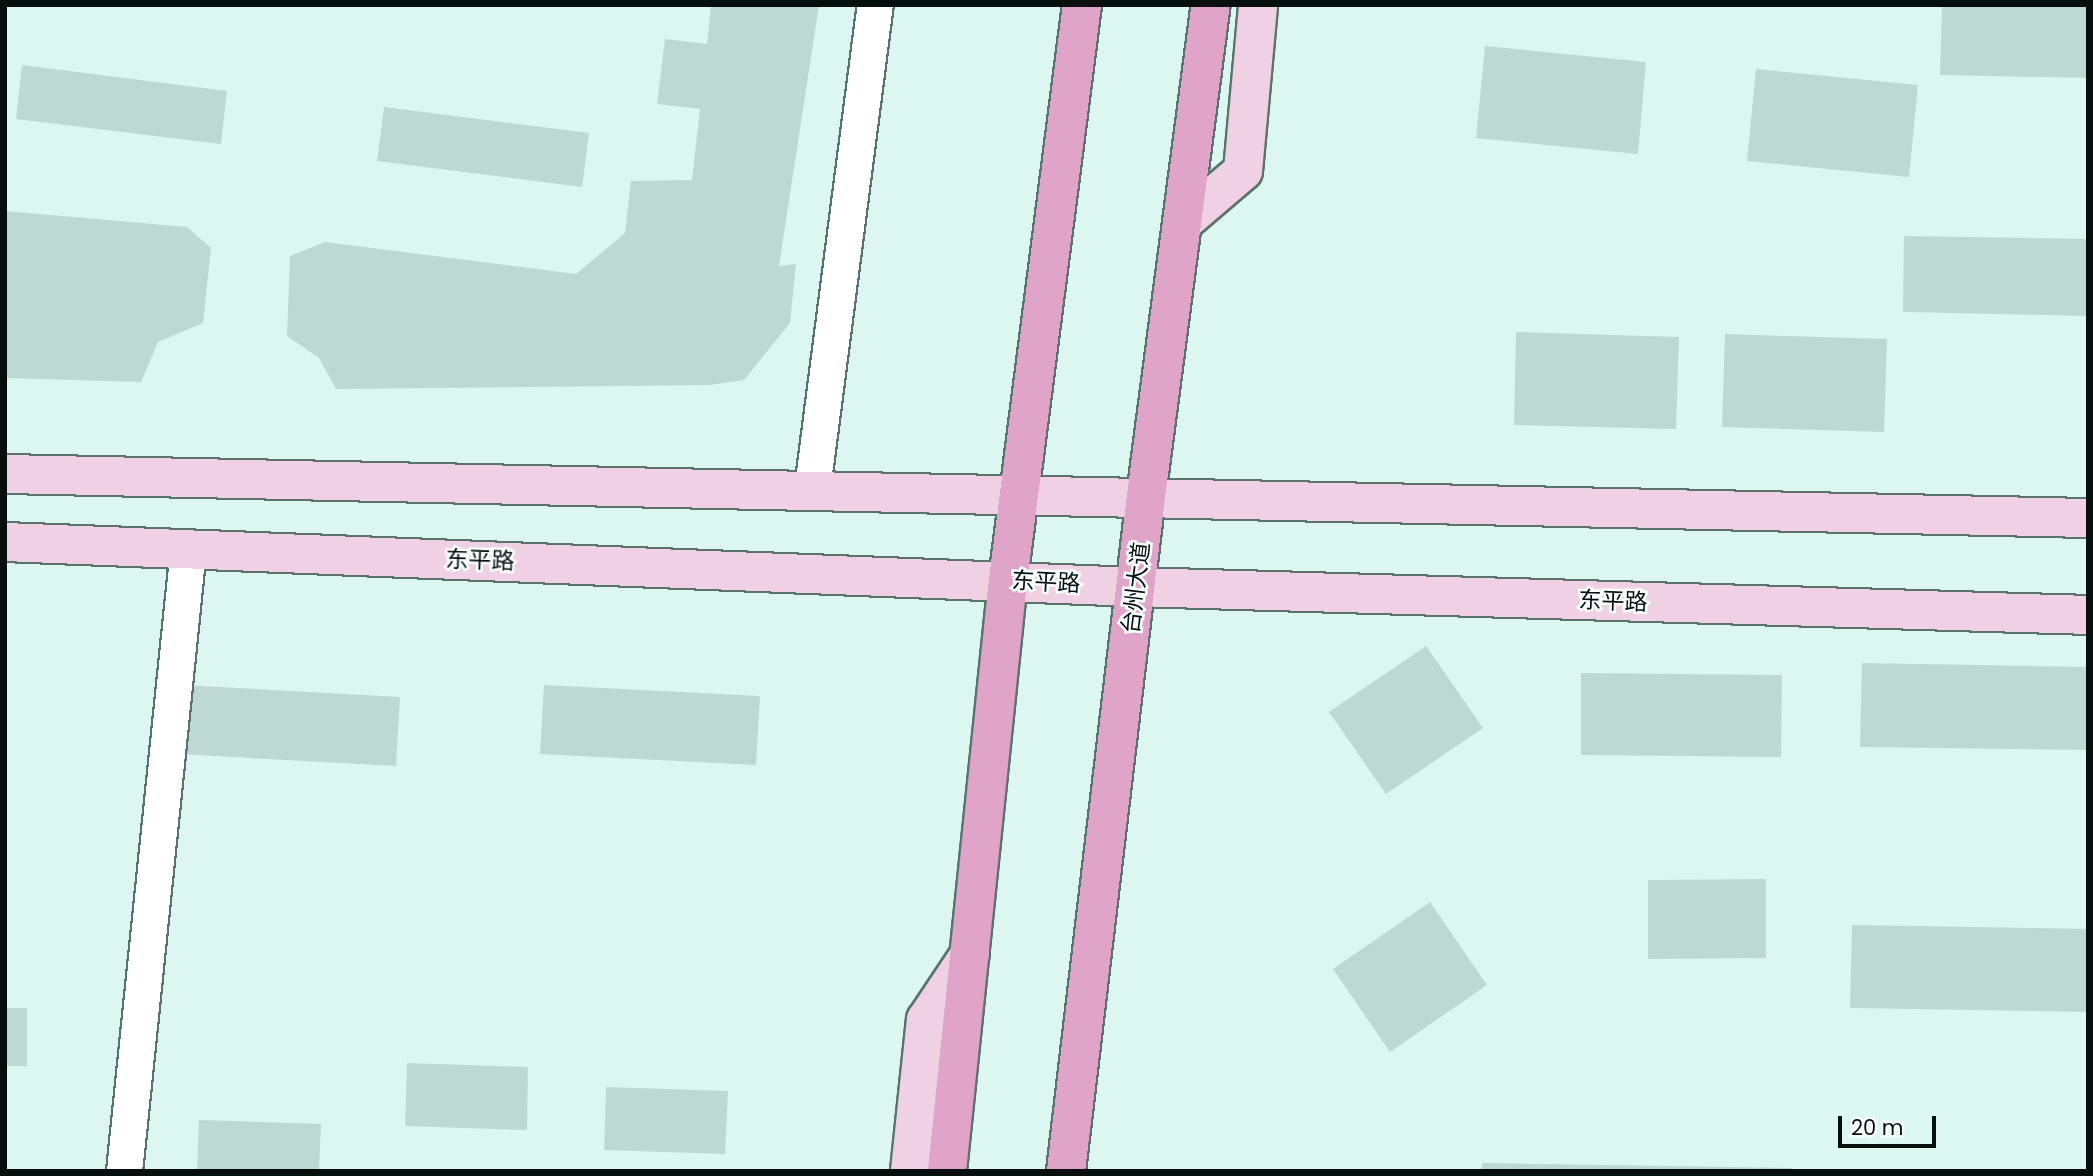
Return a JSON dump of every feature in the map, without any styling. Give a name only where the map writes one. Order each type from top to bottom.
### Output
[{"type":"main road","points":[[947,1171],[1008,580],[1082,5]]},
{"type":"main road","name":"台州大道","points":[[1066,1171],[1146,496],[1211,5]]},
{"type":"main road","points":[[1182,223],[1243,172],[1258,5]]},
{"type":"main road","points":[[5,474],[1019,492],[2088,518]]},
{"type":"main road","name":"东平路","points":[[5,542],[1136,587],[2088,615]]},
{"type":"main road","points":[[910,1171],[926,1020],[970,954]]},
{"type":"street","points":[[811,488],[875,5]]},
{"type":"street","points":[[124,1171],[188,549]]},
{"type":"building","points":[[711,5],[819,5],[779,266],[796,264],[790,323],[744,380],[710,385],[336,389],[319,358],[287,336],[290,256],[325,242],[576,274],[625,233],[631,181],[692,180],[700,109],[657,104],[665,39],[707,44]]},
{"type":"building","points":[[1942,5],[2088,6],[2088,78],[1940,75]]},
{"type":"building","points":[[1485,46],[1646,62],[1638,154],[1476,138]]},
{"type":"building","points":[[22,65],[227,91],[221,144],[16,119]]},
{"type":"building","points":[[1756,69],[1918,85],[1909,177],[1747,161]]},
{"type":"building","points":[[384,107],[589,133],[582,187],[377,161]]},
{"type":"building","points":[[5,211],[187,227],[211,248],[203,323],[158,342],[141,382],[5,378]]},
{"type":"building","points":[[1904,236],[2088,239],[2088,316],[1903,312]]},
{"type":"building","points":[[1516,332],[1679,337],[1676,429],[1514,425]]},
{"type":"building","points":[[1725,334],[1887,339],[1884,432],[1722,427]]},
{"type":"building","points":[[1426,646],[1483,728],[1386,794],[1329,712]]},
{"type":"building","points":[[1862,663],[2088,667],[2088,750],[1860,747]]},
{"type":"building","points":[[1581,673],[1782,675],[1781,757],[1581,755]]},
{"type":"building","points":[[183,685],[400,697],[396,766],[179,754]]},
{"type":"building","points":[[544,685],[760,696],[756,765],[540,754]]},
{"type":"building","points":[[1766,879],[1766,958],[1648,959],[1648,880]]},
{"type":"building","points":[[1430,902],[1487,985],[1390,1052],[1333,969]]},
{"type":"building","points":[[1852,925],[2088,929],[2088,1012],[1850,1008]]},
{"type":"building","points":[[5,1008],[27,1008],[27,1066],[5,1066]]},
{"type":"building","points":[[407,1063],[528,1067],[527,1130],[405,1126]]},
{"type":"building","points":[[606,1087],[728,1091],[725,1154],[604,1150]]},
{"type":"building","points":[[199,1120],[321,1124],[319,1171],[197,1171]]},
{"type":"building","points":[[1482,1163],[1792,1168],[1792,1171],[1482,1171]]}]
